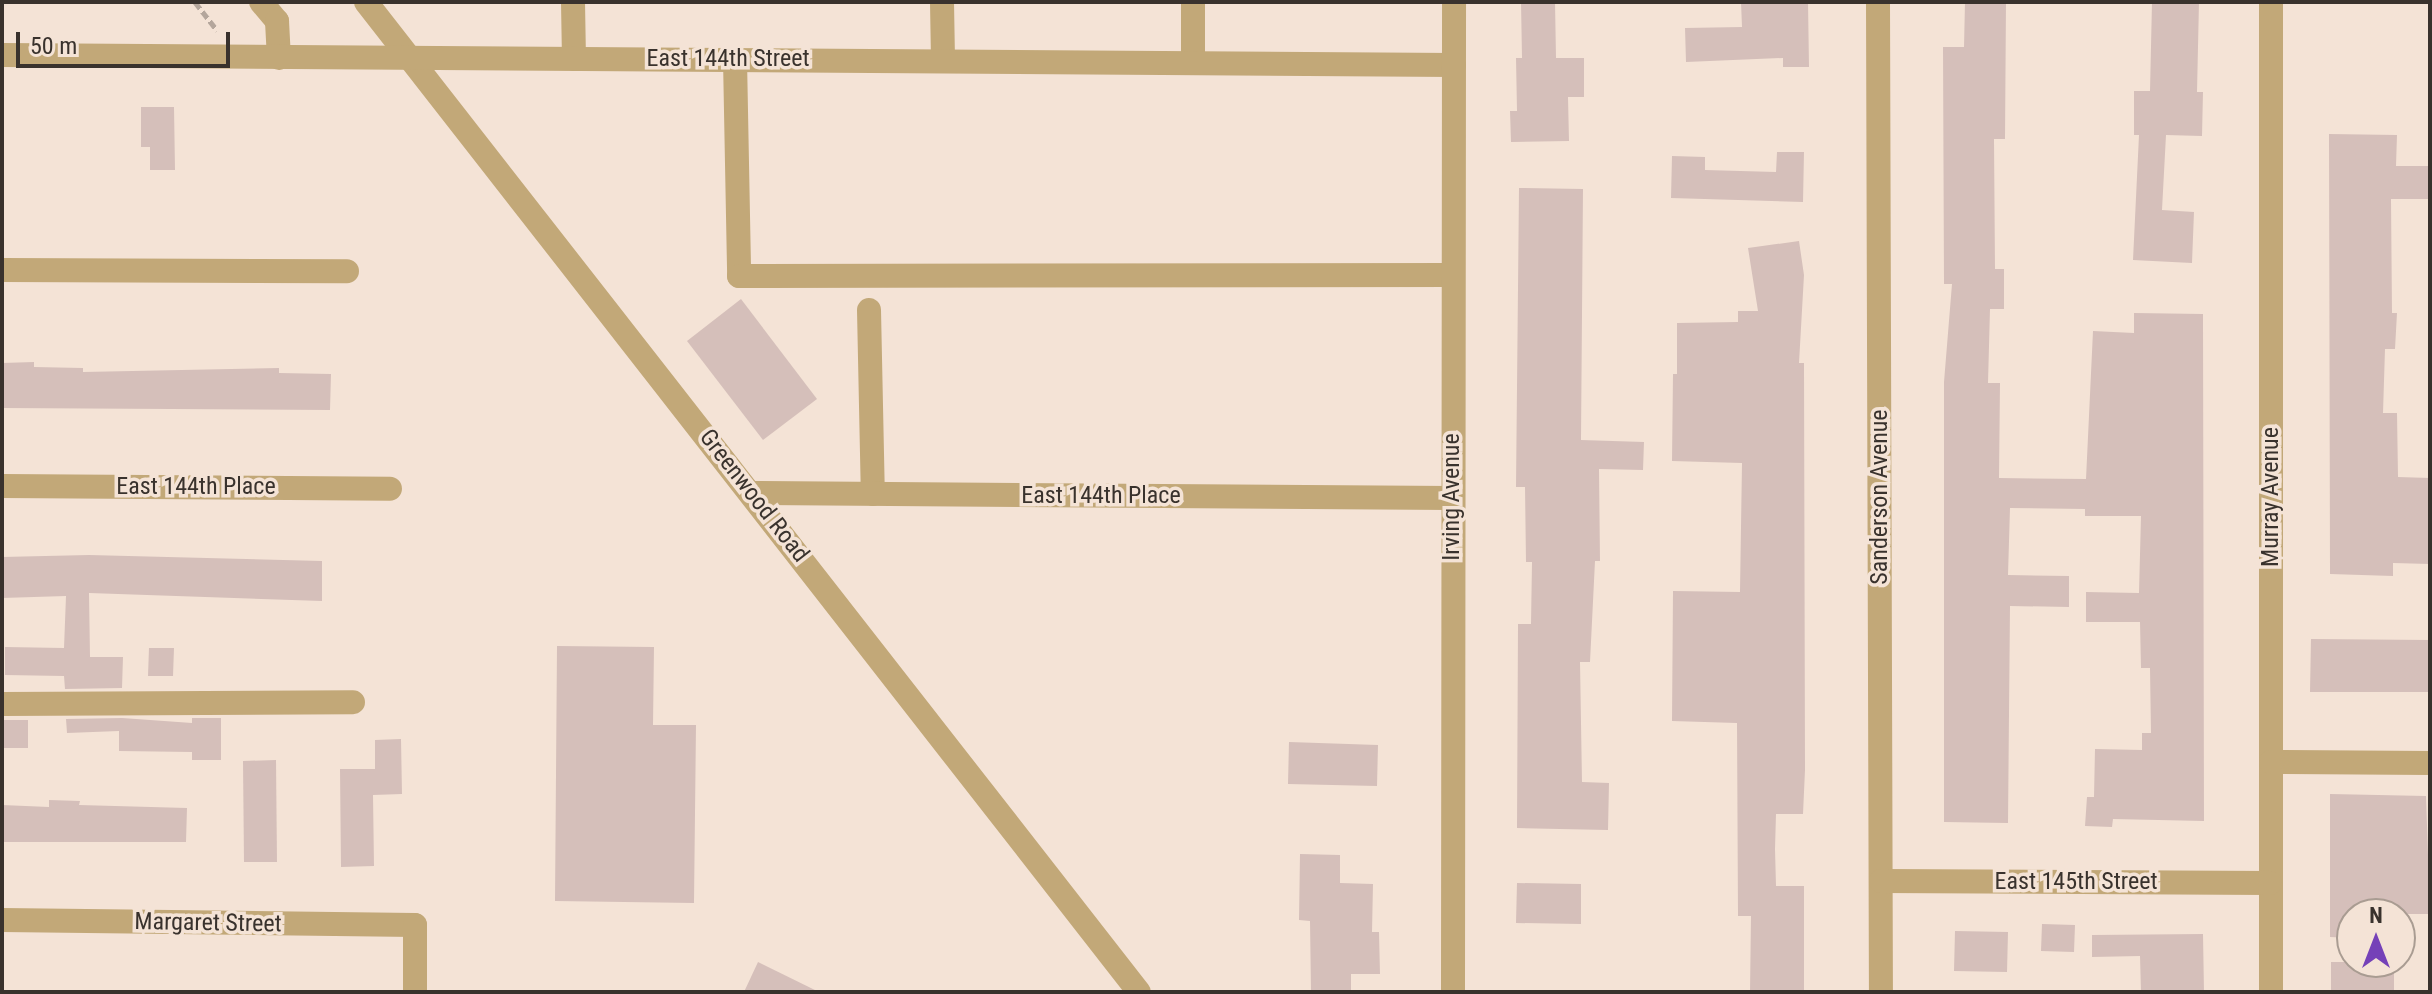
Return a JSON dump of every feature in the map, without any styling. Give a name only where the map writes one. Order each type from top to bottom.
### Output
[{"type":"street","points":[[261,2],[277,21],[279,58]]},
{"type":"street","name":"Greenwood Road","points":[[366,2],[1139,992]]},
{"type":"street","points":[[573,2],[574,59]]},
{"type":"street","points":[[942,2],[943,59]]},
{"type":"street","points":[[1193,2],[1193,62]]},
{"type":"street","name":"Irving Avenue","points":[[1453,992],[1451,498],[1454,2]]},
{"type":"street","name":"Sanderson Avenue","points":[[1878,2],[1881,992]]},
{"type":"street","name":"Murray Avenue","points":[[2271,2],[2271,992]]},
{"type":"street","name":"East 144th Street","points":[[2,55],[943,59],[1454,65]]},
{"type":"street","points":[[735,59],[739,276],[1453,275]]},
{"type":"street","points":[[2,270],[347,271]]},
{"type":"street","points":[[869,310],[873,494]]},
{"type":"street","name":"East 144th Place","points":[[2,486],[390,489]]},
{"type":"street","name":"East 144th Place","points":[[752,493],[1451,498]]},
{"type":"street","points":[[2,704],[353,702]]},
{"type":"street","points":[[2271,762],[2430,763]]},
{"type":"street","name":"East 145th Street","points":[[1881,881],[2270,883]]},
{"type":"street","name":"Margaret Street","points":[[2,920],[415,925],[415,992]]},
{"type":"path","points":[[195,2],[220,34]]},
{"type":"building","points":[[1521,2],[1555,2],[1556,58],[1584,58],[1584,97],[1568,97],[1569,141],[1511,142],[1510,111],[1517,111],[1516,58],[1522,58]]},
{"type":"building","points":[[1741,2],[1808,2],[1809,67],[1783,67],[1783,58],[1686,62],[1685,28],[1742,27]]},
{"type":"building","points":[[1965,2],[2006,2],[2005,139],[1994,139],[1995,269],[2004,269],[2004,309],[1990,309],[1988,383],[2000,383],[1999,478],[2086,479],[2093,331],[2134,333],[2134,313],[2203,314],[2204,821],[2113,819],[2112,827],[2085,826],[2087,797],[2094,797],[2095,749],[2142,750],[2142,733],[2151,733],[2150,668],[2141,668],[2140,622],[2086,622],[2086,592],[2139,593],[2141,516],[2085,516],[2085,509],[2010,508],[2008,575],[2069,576],[2069,607],[2010,606],[2008,823],[1944,822],[1944,382],[1952,284],[1944,284],[1943,47],[1964,47]]},
{"type":"building","points":[[2152,2],[2199,2],[2197,92],[2203,92],[2202,136],[2166,135],[2162,210],[2194,212],[2192,263],[2133,260],[2139,135],[2134,135],[2134,91],[2150,91]]},
{"type":"building","points":[[141,107],[174,107],[175,170],[150,170],[150,147],[141,147]]},
{"type":"building","points":[[2329,134],[2397,135],[2396,166],[2430,166],[2430,199],[2391,199],[2392,313],[2397,313],[2395,349],[2385,349],[2383,413],[2397,413],[2398,477],[2430,478],[2430,564],[2393,563],[2393,576],[2330,574]]},
{"type":"building","points":[[1777,152],[1804,152],[1803,202],[1671,198],[1672,156],[1705,157],[1705,170],[1776,172]]},
{"type":"building","points":[[1519,188],[1583,189],[1581,440],[1644,442],[1643,470],[1599,469],[1600,561],[1595,561],[1590,662],[1580,662],[1582,782],[1609,783],[1608,830],[1517,828],[1518,624],[1531,624],[1532,562],[1526,562],[1525,487],[1516,487]]},
{"type":"building","points":[[1799,241],[1804,275],[1799,363],[1804,363],[1805,770],[1803,814],[1776,814],[1775,849],[1776,886],[1804,886],[1804,992],[1750,992],[1751,916],[1738,916],[1737,723],[1672,721],[1673,591],[1740,592],[1742,463],[1672,461],[1673,374],[1677,374],[1677,323],[1738,322],[1738,311],[1758,311],[1748,248]]},
{"type":"building","points":[[741,299],[817,399],[763,440],[687,341]]},
{"type":"building","points":[[34,362],[34,367],[83,368],[83,372],[279,368],[279,373],[331,374],[330,410],[2,408],[2,363]]},
{"type":"building","points":[[89,555],[322,561],[322,601],[89,593],[90,657],[123,657],[122,688],[65,689],[64,676],[5,675],[5,647],[64,648],[66,596],[2,598],[2,557]]},
{"type":"building","points":[[2311,639],[2430,640],[2430,692],[2310,692]]},
{"type":"building","points":[[557,646],[654,647],[653,725],[696,725],[694,903],[555,901]]},
{"type":"building","points":[[149,648],[174,648],[173,676],[148,676]]},
{"type":"building","points":[[122,718],[192,723],[192,718],[221,718],[221,760],[192,760],[192,752],[119,751],[119,731],[67,733],[66,719]]},
{"type":"building","points":[[3,720],[28,720],[28,748],[3,748]]},
{"type":"building","points":[[401,739],[402,794],[373,795],[374,866],[341,867],[340,769],[375,769],[375,740]]},
{"type":"building","points":[[1289,742],[1378,745],[1377,786],[1288,784]]},
{"type":"building","points":[[276,760],[277,862],[244,862],[243,761]]},
{"type":"building","points":[[2330,794],[2426,796],[2430,914],[2416,914],[2416,898],[2336,898],[2336,937],[2330,937]]},
{"type":"building","points":[[49,800],[80,801],[79,805],[187,808],[186,842],[2,842],[2,805],[49,807]]},
{"type":"building","points":[[1300,854],[1340,855],[1340,883],[1373,884],[1372,932],[1379,932],[1380,974],[1351,974],[1351,992],[1311,992],[1310,921],[1299,920]]},
{"type":"building","points":[[1517,883],[1581,884],[1581,924],[1516,923]]},
{"type":"building","points":[[2042,924],[2075,925],[2074,952],[2041,951]]},
{"type":"building","points":[[1955,931],[2008,932],[2007,972],[1954,971]]},
{"type":"building","points":[[2203,934],[2204,992],[2141,992],[2140,956],[2092,957],[2092,935]]},
{"type":"building","points":[[758,962],[819,992],[744,992]]},
{"type":"building","points":[[2331,962],[2336,962],[2336,978],[2394,978],[2394,991],[2331,990]]}]
